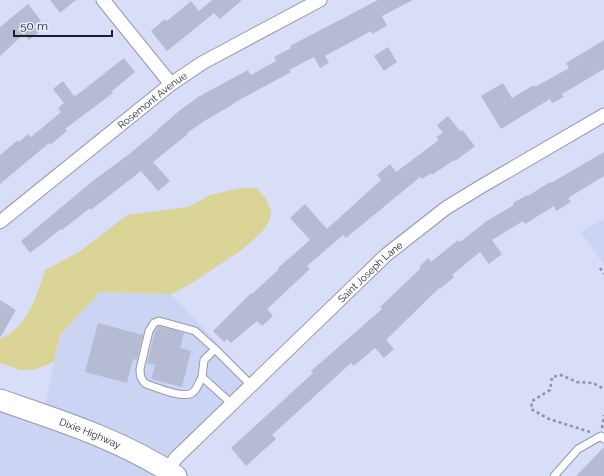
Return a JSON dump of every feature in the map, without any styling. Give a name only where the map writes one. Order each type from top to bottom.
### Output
[{"type":"main road","name":"Dixie Highway","points":[[0,400],[85,430],[133,450],[168,474]]},
{"type":"street","points":[[103,0],[171,84]]},
{"type":"street","name":"Rosemont Avenue","points":[[0,222],[171,84],[202,64],[320,0]]},
{"type":"street","name":"Saint Joseph Lane","points":[[168,474],[176,458],[386,255],[446,208],[604,114]]},
{"type":"lane","points":[[215,349],[204,360],[202,377],[195,390],[188,395],[182,395],[146,384],[142,381],[140,370],[149,331],[154,323],[159,322],[195,331],[215,349],[251,385]]},
{"type":"lane","points":[[202,377],[232,404]]},
{"type":"lane","points":[[554,476],[578,449],[602,438]]},
{"type":"path","points":[[600,268],[604,274]]},
{"type":"path","points":[[602,438],[581,428],[549,419],[531,409],[532,401],[550,390],[552,377],[561,375],[577,382],[593,383],[604,389]]},
{"type":"shaded area","points":[[241,188],[256,188],[266,198],[271,211],[270,220],[262,232],[243,249],[192,283],[171,294],[100,292],[60,335],[54,362],[33,370],[20,370],[0,363],[0,339],[17,327],[30,310],[45,270],[79,252],[127,215],[188,207],[210,195]]},
{"type":"shaded area","points":[[604,219],[604,265],[581,232]]},
{"type":"shaded area","points":[[100,292],[171,294],[254,382],[176,458],[176,476],[0,476],[0,400],[43,415],[60,335]]},
{"type":"building","points":[[50,0],[76,0],[60,13]]},
{"type":"building","points":[[212,0],[242,0],[220,19],[214,13],[167,51],[151,31],[165,19],[167,21],[191,1],[199,11]]},
{"type":"building","points":[[378,0],[413,0],[382,16],[387,26],[372,34],[371,31],[325,56],[329,63],[320,68],[314,57],[289,70],[291,72],[232,104],[187,133],[188,134],[153,162],[170,181],[158,191],[141,171],[91,210],[90,208],[30,253],[21,241],[94,180],[128,155],[179,111],[198,97],[248,70],[251,75],[276,61],[274,57],[291,48],[290,46]]},
{"type":"building","points":[[28,4],[41,21],[34,26],[39,32],[29,40],[24,34],[0,56],[0,27]]},
{"type":"building","points":[[604,40],[604,69],[562,94],[564,97],[552,103],[550,99],[501,129],[481,96],[503,83],[512,98],[534,85],[535,87],[569,68],[566,63]]},
{"type":"building","points":[[388,47],[397,62],[384,71],[374,56]]},
{"type":"building","points":[[124,58],[135,72],[111,92],[113,93],[65,129],[67,131],[50,145],[49,143],[0,184],[0,155],[28,134],[31,137],[61,112],[58,108],[64,103],[53,89],[63,81],[74,96],[77,95]]},
{"type":"building","points":[[448,116],[475,146],[455,161],[454,160],[432,175],[431,173],[422,179],[420,177],[346,238],[343,235],[307,266],[310,269],[267,309],[273,316],[262,326],[257,321],[231,343],[227,339],[224,342],[213,331],[251,293],[252,294],[279,269],[278,268],[310,240],[290,218],[305,204],[327,229],[381,180],[377,175],[390,164],[396,172],[439,140],[436,137],[443,133],[437,125]]},
{"type":"building","points":[[604,152],[604,176],[568,198],[571,202],[556,211],[554,206],[525,224],[523,221],[492,240],[502,254],[489,264],[480,252],[452,275],[454,277],[440,289],[439,288],[386,340],[394,349],[384,358],[375,348],[354,366],[351,363],[272,435],[276,439],[246,466],[231,448],[313,373],[311,371],[382,309],[380,307],[421,268],[419,267],[428,258],[431,262],[458,240],[460,242],[488,220],[514,205],[513,203],[527,195],[528,196]]},
{"type":"building","points":[[0,300],[16,310],[0,338]]},
{"type":"building","points":[[98,323],[143,335],[137,360],[133,359],[127,383],[85,372]]},
{"type":"building","points":[[159,326],[184,333],[180,348],[191,351],[182,387],[151,379],[155,365],[147,363],[155,332]]},
{"type":"building","points":[[604,447],[604,476],[576,476]]}]
